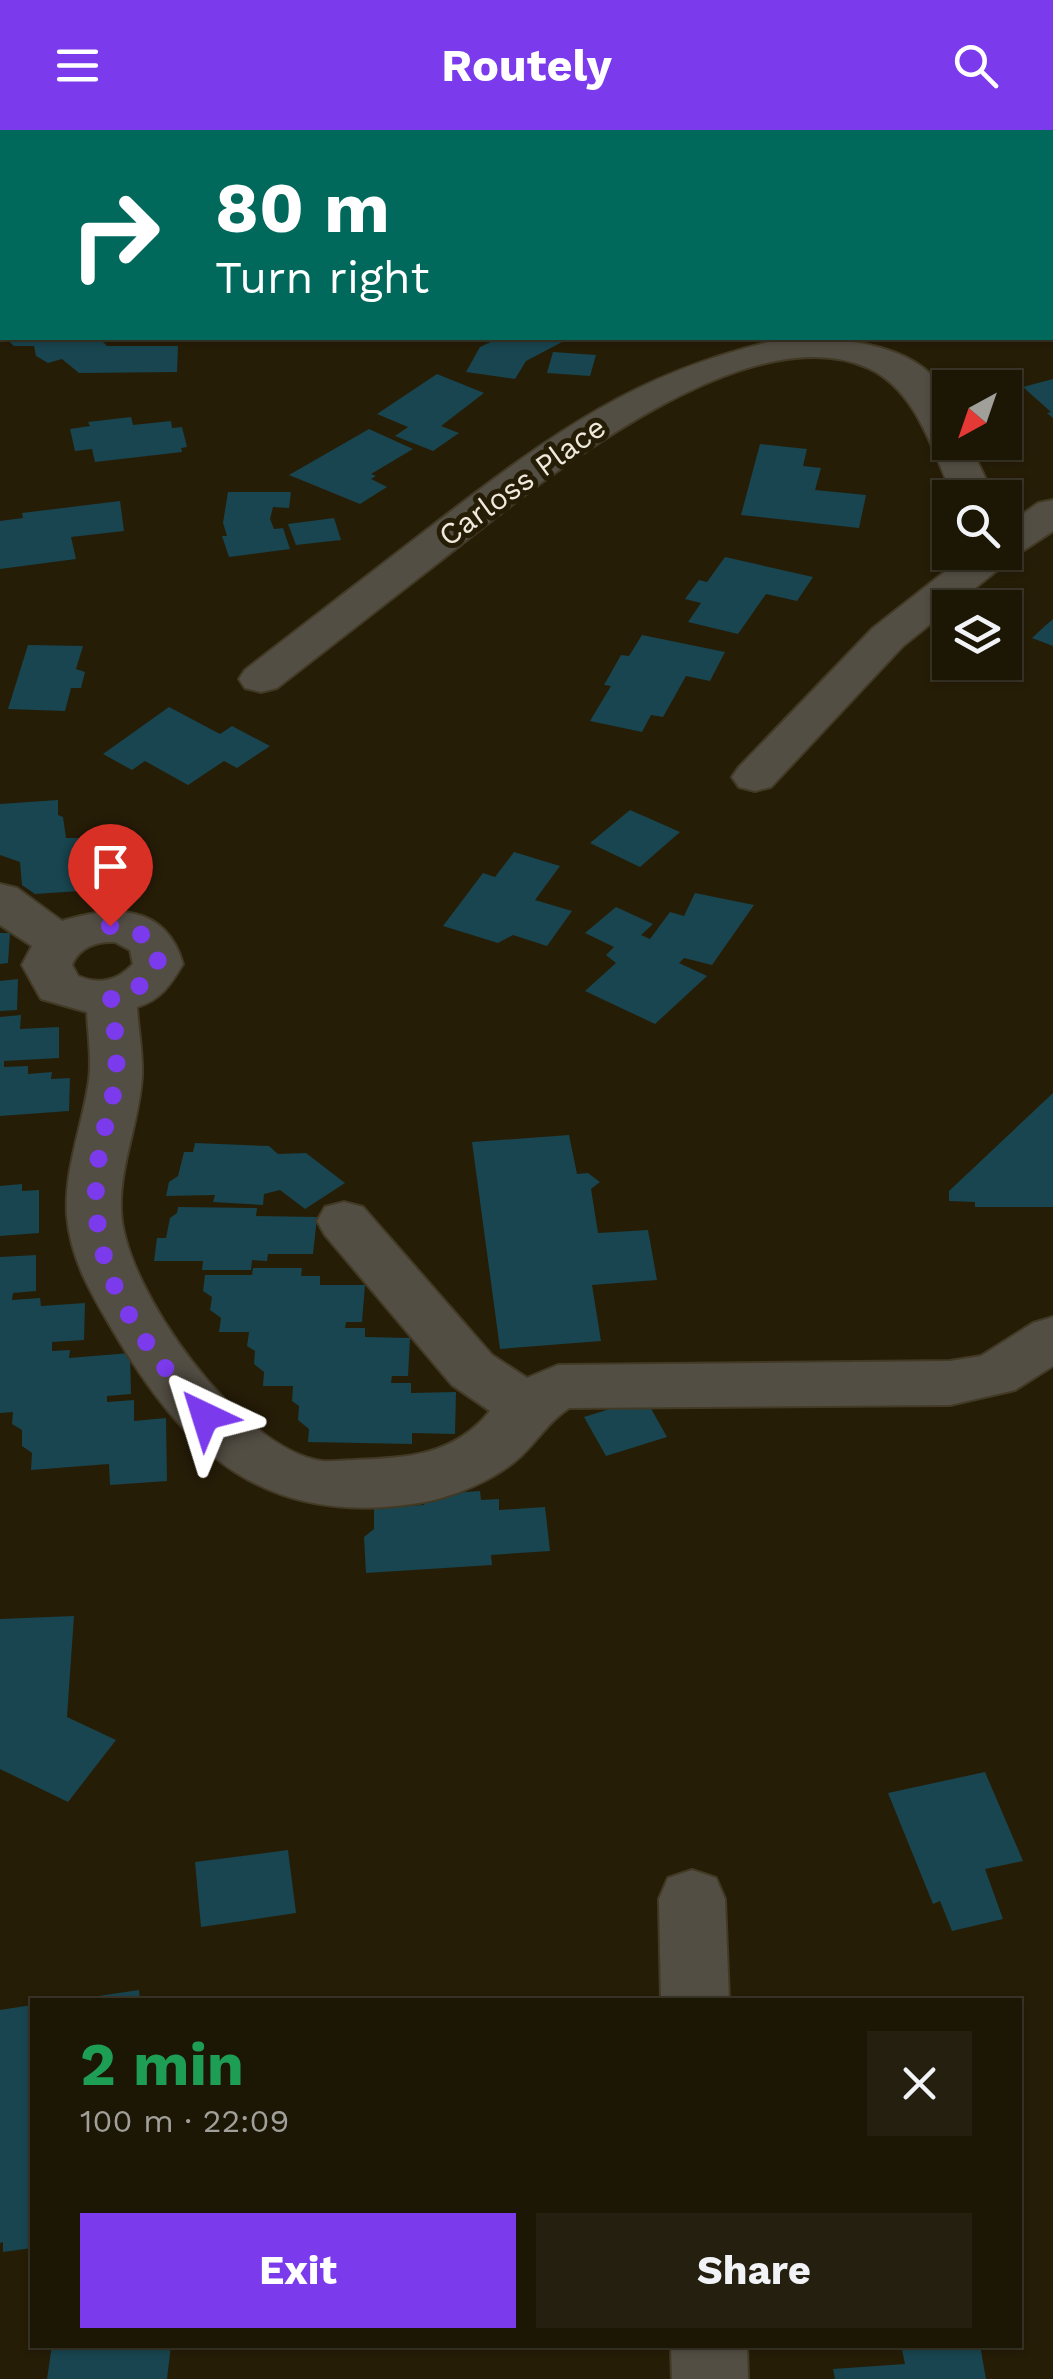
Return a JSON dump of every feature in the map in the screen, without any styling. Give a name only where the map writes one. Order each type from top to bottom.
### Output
[{"type":"street","name":"Carloss Place","points":[[262,679],[562,446],[616,412],[697,374],[769,352],[796,348],[852,351],[908,374],[921,387],[967,480]]},
{"type":"street","points":[[755,777],[888,637],[971,570]]},
{"type":"street","points":[[0,900],[61,942]]},
{"type":"street","points":[[93,928],[127,928],[152,942],[158,964],[142,985],[111,997],[92,998],[59,988],[47,965],[61,942],[93,928]]},
{"type":"street","points":[[111,997],[116,1076],[94,1214],[105,1269],[170,1376],[205,1416],[246,1451],[281,1470],[322,1484],[420,1480],[446,1474],[500,1441],[527,1407],[543,1394],[574,1386],[950,1383],[995,1375],[1053,1338]]},
{"type":"street","points":[[344,1221],[472,1370],[527,1407]]},
{"type":"street","points":[[692,1899],[696,1998]]},
{"type":"street","points":[[708,2348],[710,2379]]},
{"type":"building","points":[[7,340],[101,340],[107,346],[178,346],[177,372],[79,373],[62,359],[48,363],[36,356],[34,346],[14,346]]},
{"type":"building","points":[[495,340],[564,341],[526,361],[515,379],[466,372],[480,347]]},
{"type":"building","points":[[553,352],[596,355],[590,376],[547,373]]},
{"type":"building","points":[[437,374],[484,393],[441,426],[459,433],[433,451],[395,436],[408,427],[377,414]]},
{"type":"building","points":[[1053,379],[1053,418],[1023,387]]},
{"type":"building","points":[[131,417],[133,425],[171,421],[172,428],[182,427],[187,447],[181,448],[182,452],[95,462],[92,449],[75,451],[70,429],[90,426],[88,422]]},
{"type":"building","points":[[369,429],[413,449],[371,474],[376,476],[371,479],[387,487],[360,504],[289,475]]},
{"type":"building","points":[[760,444],[807,449],[803,466],[821,468],[815,490],[866,495],[859,528],[741,515]]},
{"type":"building","points":[[228,492],[291,492],[289,508],[273,507],[270,519],[274,529],[283,528],[290,549],[229,557],[222,536],[227,536],[223,523]]},
{"type":"building","points":[[120,501],[124,531],[71,537],[76,559],[0,569],[0,521],[23,518],[22,513]]},
{"type":"building","points":[[334,518],[341,540],[296,545],[288,524]]},
{"type":"building","points":[[725,557],[813,577],[797,601],[766,594],[738,634],[688,622],[701,603],[685,599],[699,580],[707,582]]},
{"type":"building","points":[[1053,619],[1053,646],[1032,638],[1045,626]]},
{"type":"building","points":[[642,635],[725,652],[710,681],[686,676],[663,717],[651,715],[642,732],[590,721],[611,686],[604,685],[621,655],[629,656]]},
{"type":"building","points":[[28,645],[83,646],[76,669],[85,672],[81,688],[71,688],[65,711],[8,709]]},
{"type":"building","points":[[169,707],[220,734],[232,726],[270,746],[237,768],[224,761],[188,785],[145,761],[132,770],[103,754]]},
{"type":"building","points":[[58,800],[58,815],[63,817],[66,838],[126,838],[125,888],[35,894],[22,885],[20,862],[0,855],[0,804]]},
{"type":"building","points":[[630,810],[680,832],[640,867],[590,843]]},
{"type":"building","points":[[514,852],[560,866],[535,900],[572,911],[547,946],[513,935],[498,943],[443,926],[483,873],[495,877]]},
{"type":"building","points":[[695,893],[754,905],[712,965],[684,958],[679,963],[707,976],[655,1024],[585,991],[616,963],[606,955],[614,947],[585,933],[616,907],[653,924],[641,935],[650,939],[670,912],[684,916]]},
{"type":"building","points":[[0,933],[10,933],[8,963],[0,964]]},
{"type":"building","points":[[18,979],[17,1010],[0,1011],[0,981]]},
{"type":"building","points":[[21,1015],[20,1029],[59,1027],[59,1058],[4,1061],[4,1067],[28,1066],[28,1074],[52,1072],[51,1079],[70,1078],[69,1111],[0,1116],[0,1017]]},
{"type":"building","points":[[1053,1093],[1053,1207],[975,1207],[975,1202],[949,1201],[949,1191]]},
{"type":"building","points":[[569,1135],[577,1174],[588,1173],[600,1182],[591,1189],[598,1233],[648,1230],[657,1280],[592,1285],[601,1341],[500,1349],[472,1142]]},
{"type":"building","points":[[195,1143],[269,1146],[278,1154],[306,1153],[345,1183],[305,1209],[280,1190],[264,1194],[263,1205],[213,1202],[215,1195],[166,1196],[169,1182],[178,1176],[184,1152],[193,1152]]},
{"type":"building","points":[[22,1184],[22,1191],[39,1190],[39,1233],[0,1236],[0,1186]]},
{"type":"building","points":[[178,1207],[257,1208],[256,1216],[317,1217],[313,1254],[268,1254],[267,1261],[252,1260],[251,1270],[202,1270],[203,1261],[154,1261],[157,1238],[166,1238],[170,1218]]},
{"type":"building","points":[[36,1255],[36,1291],[13,1293],[12,1300],[40,1298],[41,1306],[85,1303],[84,1340],[52,1342],[52,1351],[70,1350],[69,1358],[130,1353],[131,1394],[107,1396],[107,1402],[134,1400],[134,1421],[166,1418],[167,1481],[110,1485],[109,1464],[31,1470],[32,1453],[22,1446],[22,1430],[12,1424],[13,1412],[0,1413],[0,1257]]},
{"type":"building","points":[[253,1268],[302,1268],[301,1276],[320,1276],[320,1285],[365,1285],[362,1322],[346,1322],[345,1328],[365,1328],[365,1337],[410,1338],[408,1376],[392,1376],[391,1383],[411,1383],[411,1393],[456,1392],[455,1434],[412,1433],[412,1444],[308,1442],[309,1429],[298,1420],[299,1406],[292,1401],[293,1386],[263,1386],[264,1372],[254,1364],[255,1351],[247,1346],[249,1332],[219,1332],[221,1318],[210,1310],[212,1297],[203,1291],[205,1275],[252,1275]]},
{"type":"building","points":[[645,1398],[667,1437],[606,1456],[584,1417]]},
{"type":"building","points":[[480,1491],[481,1500],[499,1499],[499,1510],[545,1507],[550,1551],[491,1555],[492,1565],[366,1573],[364,1537],[374,1529],[374,1508],[424,1505],[423,1495]]},
{"type":"building","points":[[74,1616],[67,1717],[116,1740],[68,1802],[0,1769],[0,1619]]},
{"type":"building","points":[[985,1772],[1023,1861],[985,1869],[1003,1919],[952,1931],[940,1901],[933,1904],[888,1793]]},
{"type":"building","points":[[288,1850],[296,1913],[201,1927],[195,1862]]},
{"type":"building","points":[[139,1990],[140,1998],[85,1998]]},
{"type":"building","points":[[30,2005],[30,2248],[3,2252],[3,2242],[0,2243],[0,2010]]},
{"type":"building","points":[[52,2348],[171,2348],[167,2379],[47,2379]]},
{"type":"building","points":[[902,2348],[981,2348],[986,2379],[835,2379],[833,2369],[905,2364]]},
{"type":"route","points":[[110,926],[142,934],[158,952],[158,964],[142,985],[111,997],[116,1076],[95,1189],[99,1240],[105,1269],[122,1300],[170,1376],[205,1416]]}]
